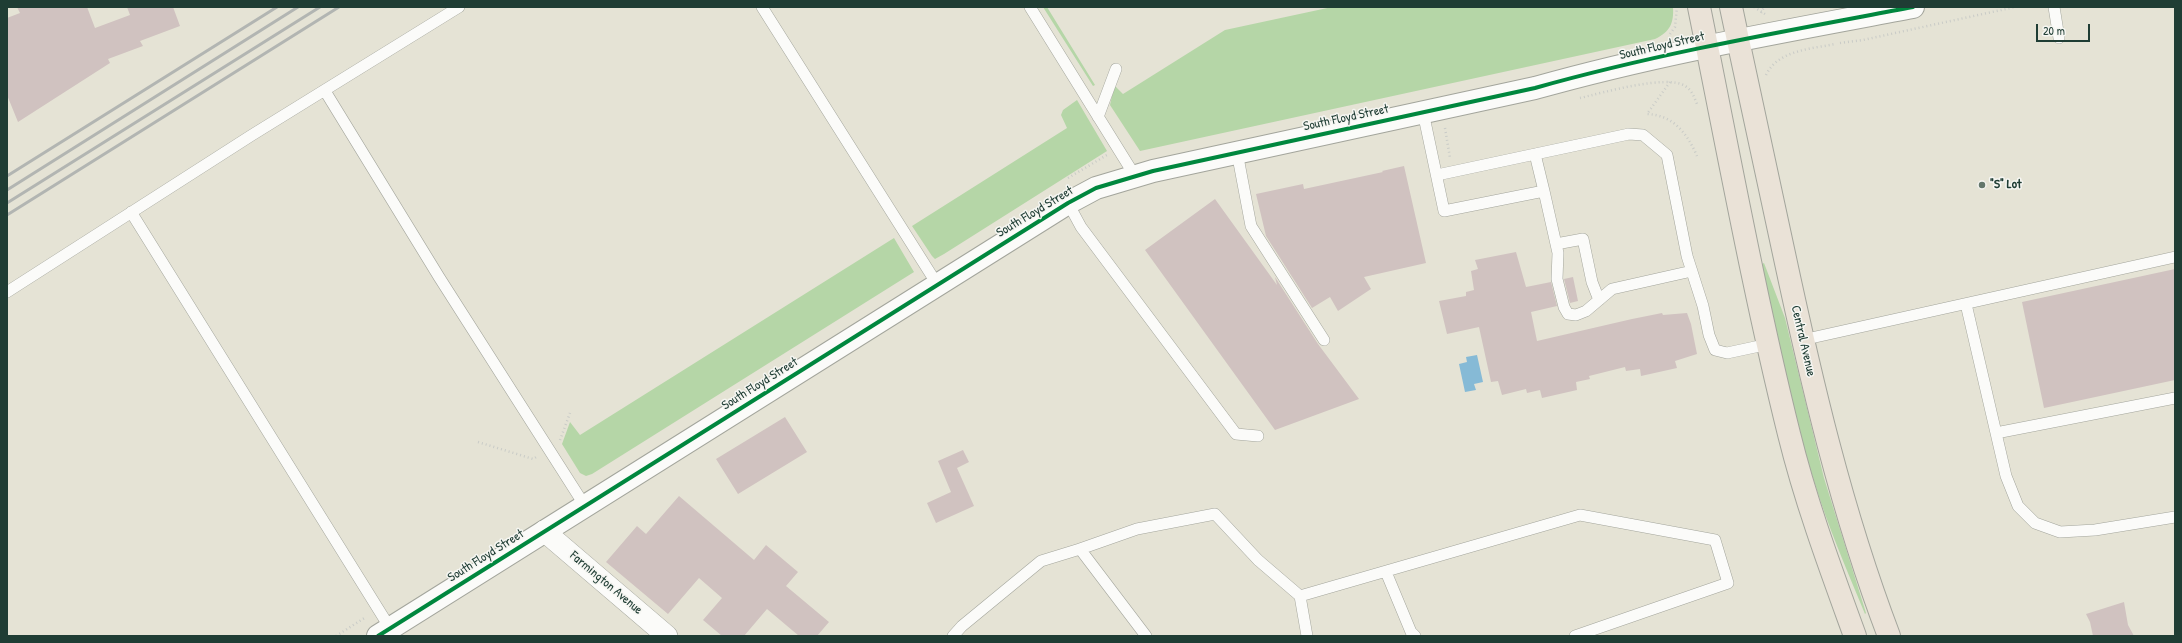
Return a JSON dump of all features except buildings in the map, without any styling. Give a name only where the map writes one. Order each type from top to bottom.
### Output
[{"type":"main road","points":[[1699,7],[1769,344],[1790,436],[1818,534],[1855,636]]},
{"type":"main road","name":"Central Avenue","points":[[1731,7],[1802,340],[1844,504],[1889,636]]},
{"type":"street","name":"South Floyd Street","points":[[384,632],[938,284],[1068,203],[1096,188],[1135,176],[1237,152],[1535,88],[1590,73],[1706,46],[1913,7]]},
{"type":"street","name":"Farmington Avenue","points":[[544,531],[667,636]]},
{"type":"lane","points":[[7,292],[131,212],[459,7]]},
{"type":"lane","points":[[762,7],[938,284]]},
{"type":"lane","points":[[1030,7],[1135,176]]},
{"type":"lane","points":[[2054,7],[2059,38]]},
{"type":"lane","points":[[1098,117],[1116,69]]},
{"type":"lane","points":[[325,91],[585,506]]},
{"type":"lane","points":[[1423,112],[1444,212],[1544,191]]},
{"type":"lane","points":[[1437,175],[1629,134],[1643,135],[1667,155],[1687,256],[1703,306],[1709,335],[1715,350],[1727,353],[1769,344]]},
{"type":"lane","points":[[1237,152],[1251,226],[1324,340]]},
{"type":"lane","points":[[1535,154],[1558,253],[1557,279],[1564,307],[1568,314],[1576,315],[1586,311],[1612,290],[1692,271]]},
{"type":"lane","points":[[1068,203],[1081,227],[1236,434],[1258,436]]},
{"type":"lane","points":[[131,212],[384,632]]},
{"type":"lane","points":[[1556,244],[1583,239],[1592,282],[1599,300]]},
{"type":"lane","points":[[1802,340],[2175,257]]},
{"type":"lane","points":[[1966,304],[2006,476],[2018,506],[2035,523],[2060,532],[2095,530],[2175,517]]},
{"type":"lane","points":[[1996,433],[2175,398]]},
{"type":"lane","points":[[953,636],[962,626],[1041,561],[1080,549],[1137,528],[1215,514],[1258,560],[1300,596],[1306,636]]},
{"type":"lane","points":[[1300,596],[1580,516],[1715,540],[1728,583],[1575,636]]},
{"type":"lane","points":[[1080,549],[1146,636]]},
{"type":"lane","points":[[1386,572],[1411,632],[1415,636]]},
{"type":"path","points":[[1667,37],[1675,27],[1677,7]]},
{"type":"path","points":[[1761,13],[1764,7]]},
{"type":"path","points":[[1766,78],[1771,66],[1786,56],[1838,43],[1863,40],[2015,7]]},
{"type":"path","points":[[1615,90],[1655,83],[1671,82],[1685,86],[1692,92],[1698,108]]},
{"type":"path","points":[[1671,82],[1647,114],[1668,118],[1676,124],[1683,130],[1697,156]]},
{"type":"path","points":[[1445,127],[1450,160]]},
{"type":"path","points":[[558,443],[570,413]]},
{"type":"path","points":[[478,442],[533,459],[549,450]]},
{"type":"path","points":[[336,636],[368,616]]},
{"type":"green space","points":[[1043,7],[1047,7],[1095,85],[1093,86]]},
{"type":"green space","points":[[1332,7],[1673,7],[1673,18],[1668,30],[1655,39],[1140,151],[1110,105],[1114,87],[1116,87],[1123,94],[1225,30]]},
{"type":"green space","points":[[1077,100],[1107,151],[935,259],[912,226],[1067,128],[1061,115],[1063,110]]},
{"type":"green space","points":[[894,238],[914,272],[592,474],[586,476],[580,473],[562,444],[570,422],[580,435]]},
{"type":"green space","points":[[1764,263],[1785,318],[1824,478],[1866,613],[1865,614],[1819,498],[1798,428],[1762,264]]},
{"type":"water","points":[[1477,355],[1483,382],[1474,384],[1476,390],[1465,392],[1459,364],[1467,362],[1466,357]]},
{"type":"railway","points":[[7,176],[277,7]]},
{"type":"railway","points":[[7,190],[298,7]]},
{"type":"railway","points":[[7,203],[320,7]]},
{"type":"railway","points":[[7,215],[339,7]]},
{"type":"cycle path","points":[[378,636],[1068,203],[1096,188],[1153,171],[1535,88],[1582,75],[1676,53],[1913,7]]},
{"type":"place","name":"\"S\" Lot","points":[[1982,185]]}]
